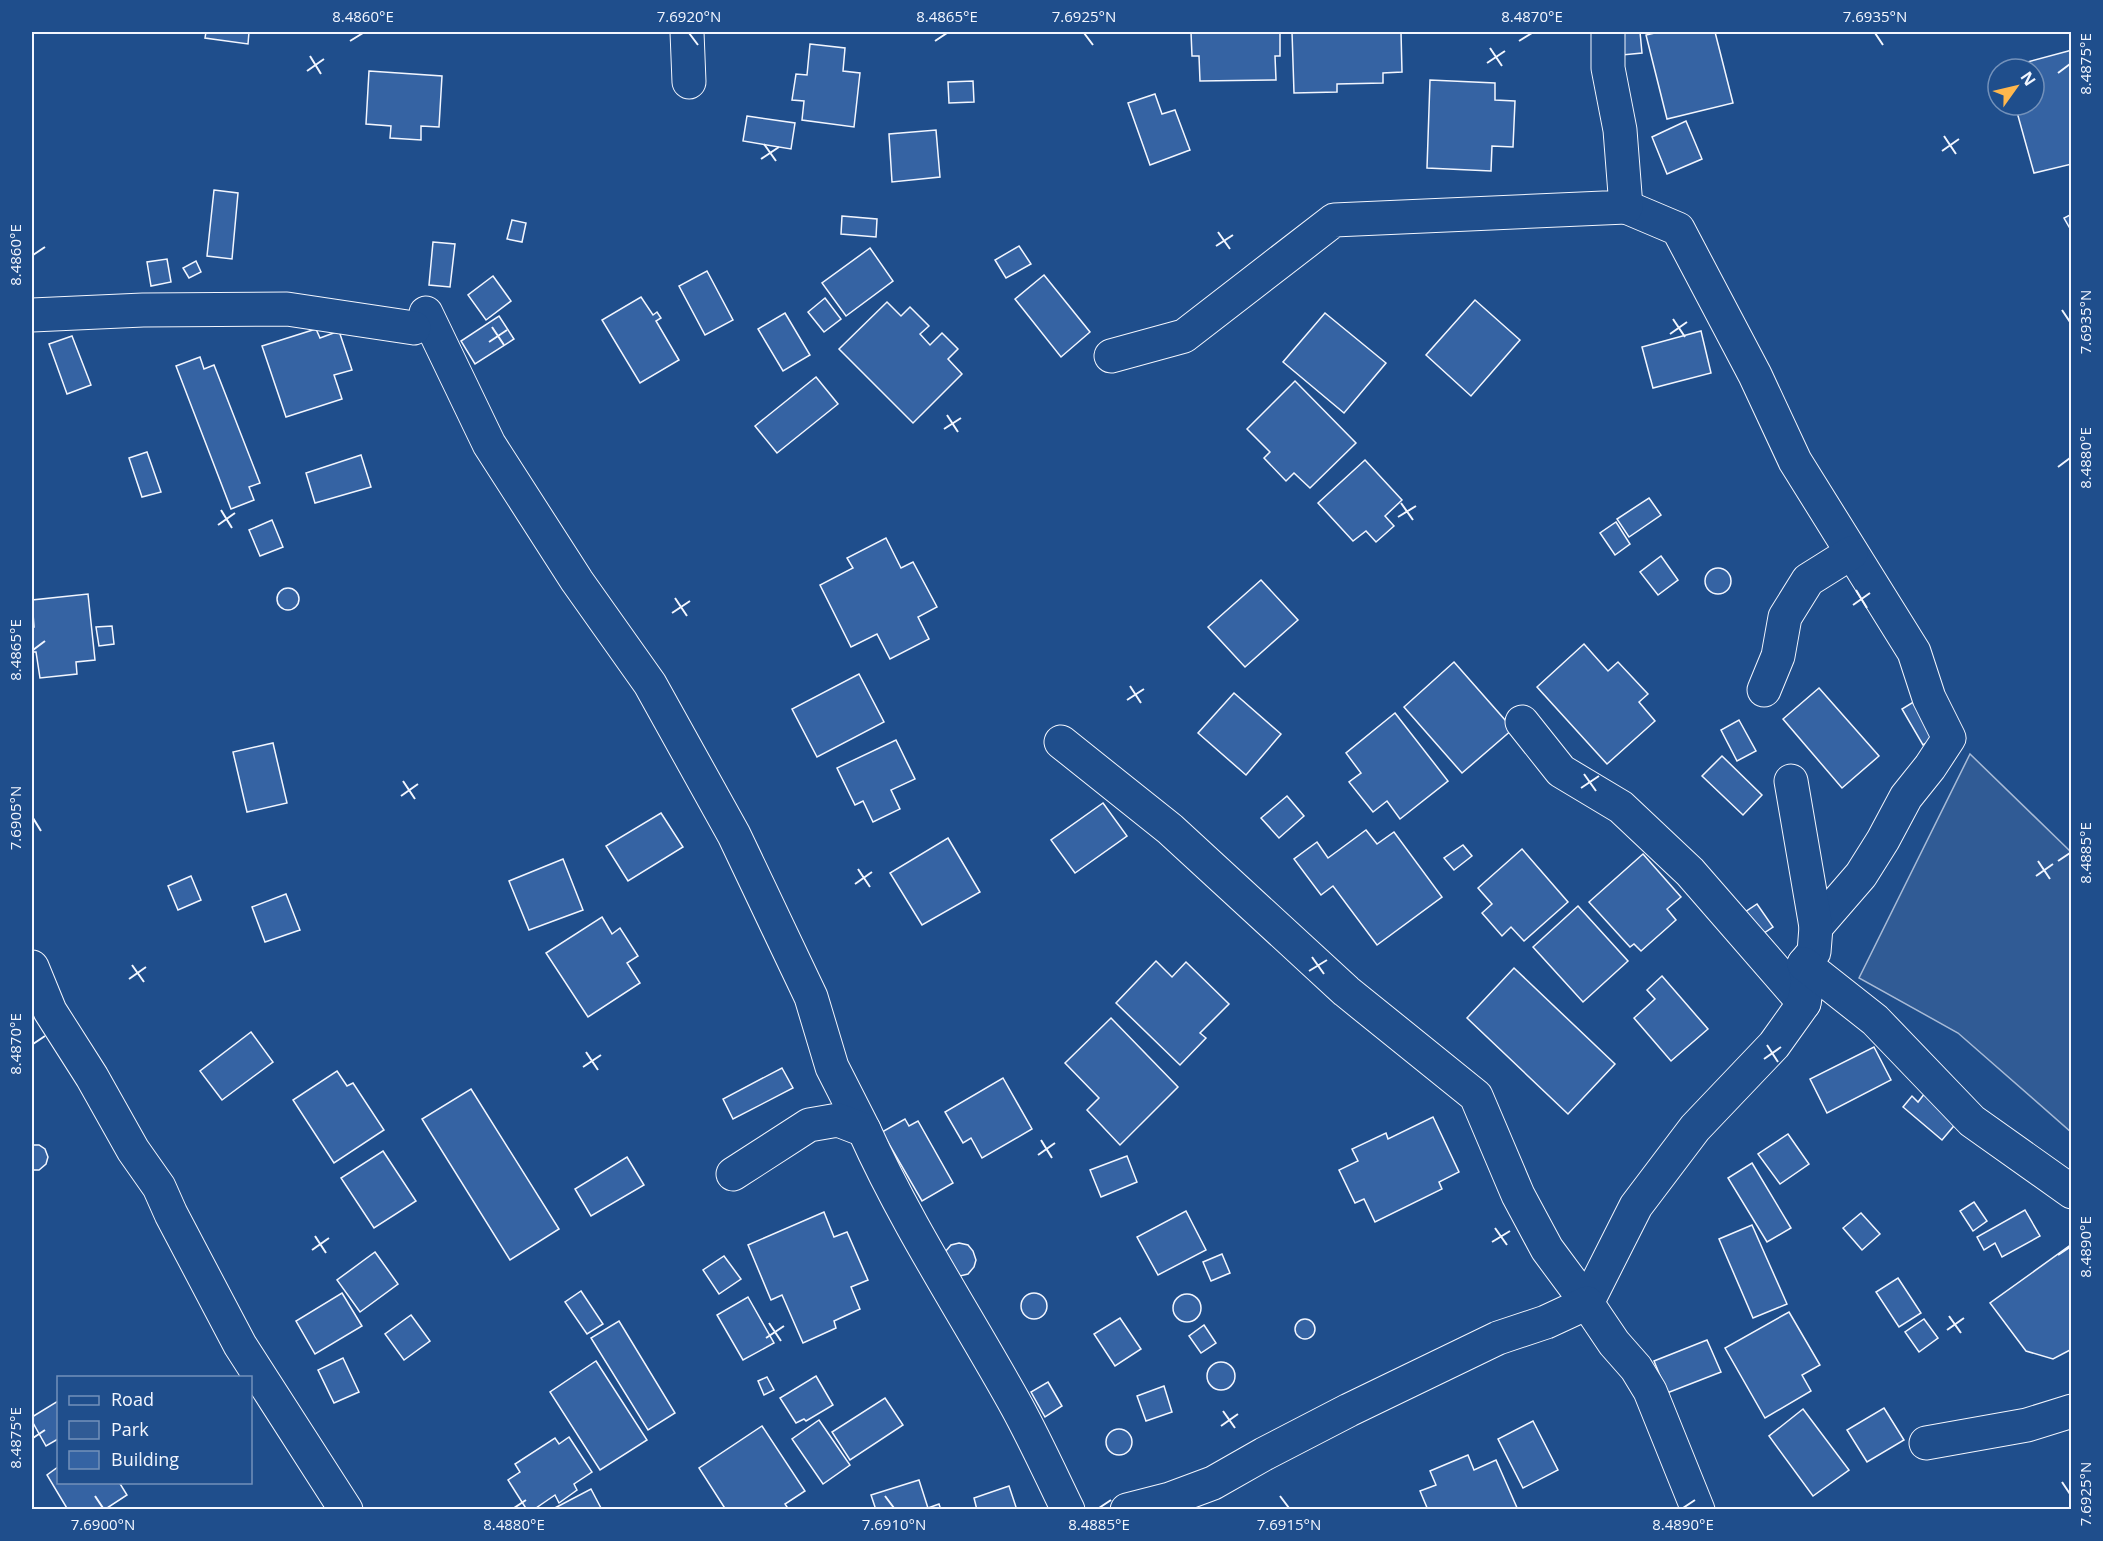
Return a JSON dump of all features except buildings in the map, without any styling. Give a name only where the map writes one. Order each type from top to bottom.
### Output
[{"type":"street","points":[[687,32],[689,82]]},
{"type":"street","points":[[1608,32],[1608,68],[1620,130],[1626,207]]},
{"type":"street","points":[[1111,356],[1184,336],[1334,220],[1626,207],[1678,230],[1755,375],[1796,462],[1914,652],[1929,699],[1949,738],[1906,797],[1861,875],[1816,927]]},
{"type":"street","points":[[32,315],[143,310],[286,309],[420,320],[489,444],[577,581],[650,684],[734,835],[811,997],[831,1067],[878,1162],[1017,1408],[1068,1509]]},
{"type":"street","points":[[1764,690],[1778,656],[1785,617],[1808,580],[1851,553]]},
{"type":"street","points":[[1522,722],[1560,771],[1621,807],[1690,872],[1804,1003]]},
{"type":"street","points":[[1061,742],[1170,829],[1346,991],[1476,1096],[1518,1195],[1548,1249],[1614,1343],[1636,1368],[1650,1391],[1698,1509]]},
{"type":"street","points":[[1791,781],[1816,927],[1814,952],[1804,964]]},
{"type":"street","points":[[1127,1509],[1170,1499],[1213,1483],[1350,1410],[1498,1338],[1546,1322],[1587,1303],[1636,1206],[1695,1128],[1774,1045],[1804,1003],[1808,980],[1804,964]]},
{"type":"street","points":[[1804,964],[1875,1020],[1972,1121],[2072,1192]]},
{"type":"street","points":[[32,967],[50,1011],[92,1077],[133,1150],[159,1187],[240,1345],[345,1509]]},
{"type":"street","points":[[733,1174],[809,1125],[838,1120],[864,1130]]},
{"type":"street","points":[[1926,1443],[2027,1425],[2072,1411]]},
{"type":"green space","points":[[1970,754],[2071,852],[2071,1132],[1958,1033],[1859,978]]}]
